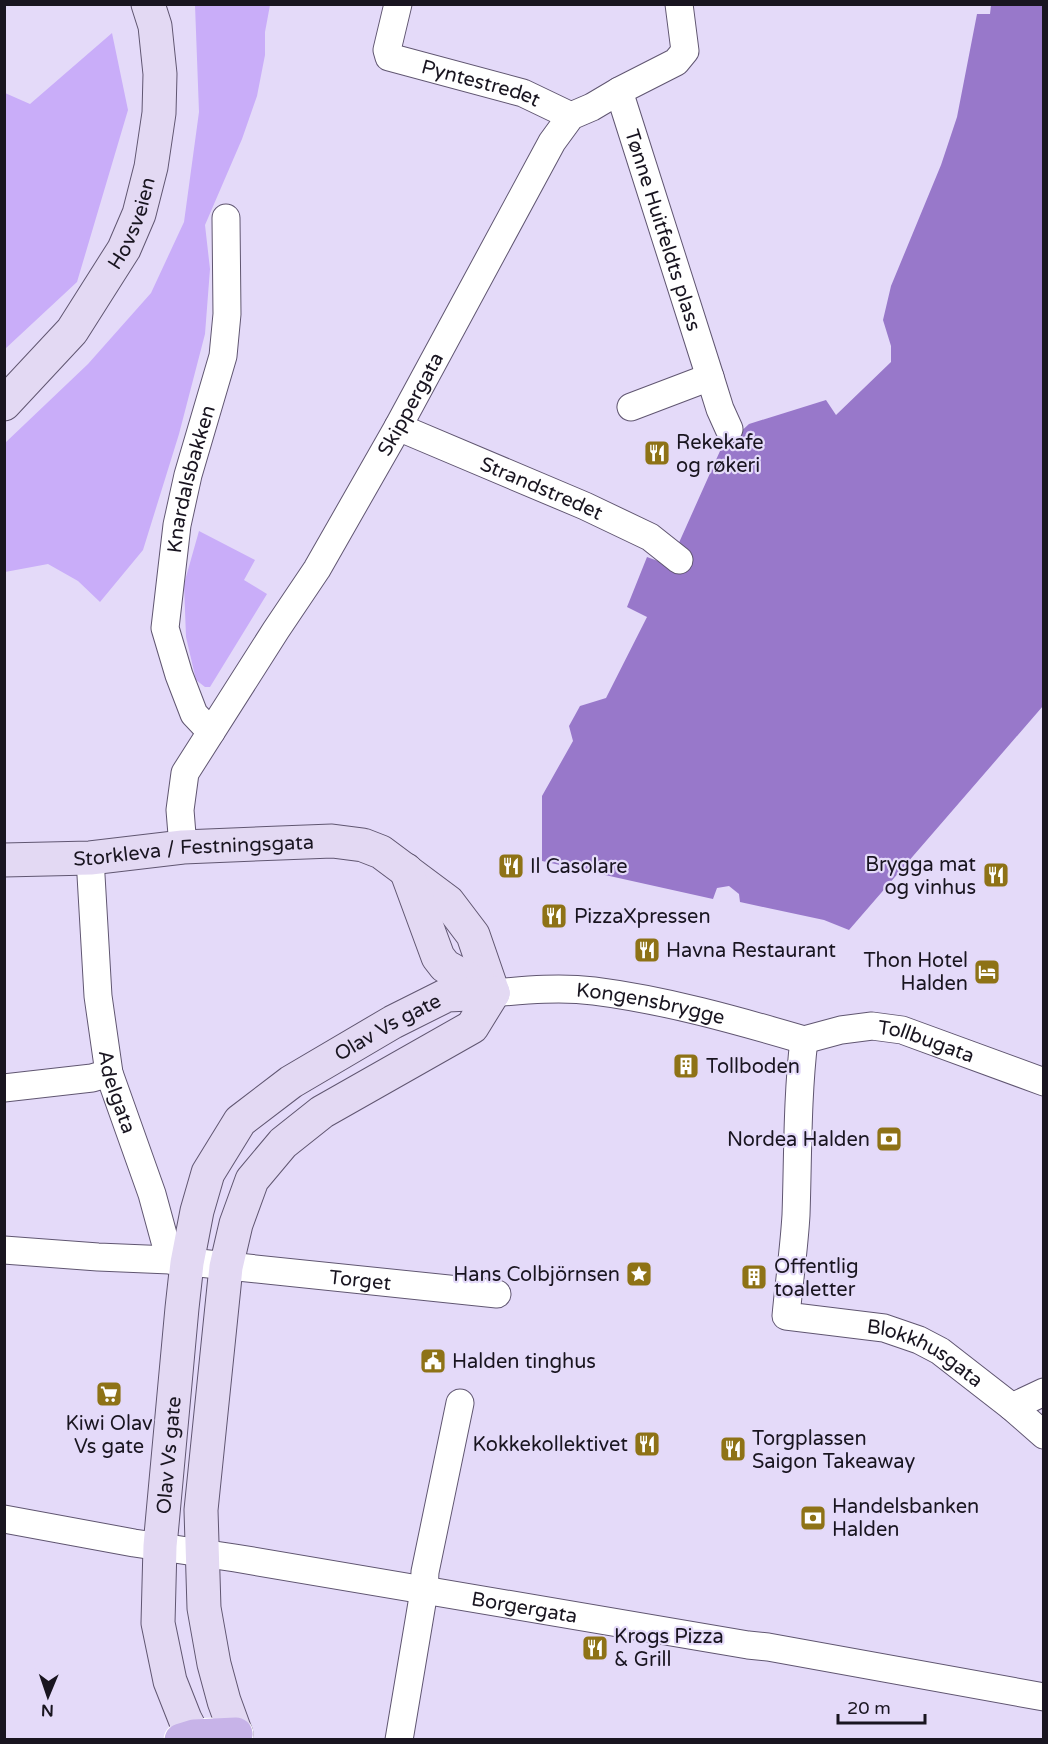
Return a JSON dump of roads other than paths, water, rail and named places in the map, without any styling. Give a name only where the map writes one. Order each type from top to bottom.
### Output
[{"type":"main road","points":[[190,1738],[236,1738]]},
{"type":"street","name":"Hovsveien","points":[[4,404],[72,331],[124,249],[140,214],[151,167],[159,103],[160,74],[155,26],[148,4]]},
{"type":"street","name":"Pyntestredet","points":[[398,4],[387,50],[389,57],[523,93],[571,117]]},
{"type":"street","points":[[619,91],[676,62],[685,51],[679,4]]},
{"type":"street","name":"Skippergata","points":[[183,847],[180,810],[185,773],[317,569],[398,427],[552,142],[571,117],[619,91]]},
{"type":"street","name":"Tønne Huitfeldts plass","points":[[619,91],[720,409],[729,429]]},
{"type":"street","name":"Knardalsbakken","points":[[211,732],[194,714],[165,628],[177,525],[188,475],[223,356],[227,314],[226,218]]},
{"type":"street","points":[[631,407],[710,377]]},
{"type":"street","name":"Strandstredet","points":[[398,427],[585,506],[650,537],[679,560]]},
{"type":"street","name":"Storkleva / Festningsgata","points":[[4,860],[90,858],[183,847],[332,841],[363,845],[402,867],[448,902],[473,934],[493,993]]},
{"type":"street","name":"Adelgata","points":[[90,858],[98,996],[109,1073],[152,1194],[179,1261]]},
{"type":"street","name":"Kongensbrygge","points":[[493,993],[543,989],[592,991],[640,998],[726,1018],[804,1040]]},
{"type":"street","name":"Olav Vs gate","points":[[190,1738],[170,1681],[158,1623],[160,1546],[182,1308],[179,1261],[208,1173],[240,1121],[291,1082],[393,1022],[447,995],[493,993]]},
{"type":"street","name":"Olav Vs gate","points":[[236,1738],[214,1664],[204,1608],[201,1509],[226,1267],[236,1224],[252,1180],[283,1143],[322,1112],[472,1027],[493,993]]},
{"type":"street","name":"Tollbugata","points":[[804,1040],[841,1030],[872,1026],[902,1030],[1044,1082]]},
{"type":"street","name":"Blokkhusgata","points":[[804,1040],[798,1122],[796,1216],[786,1316],[884,1328],[919,1340],[940,1352],[1012,1407],[1044,1435]]},
{"type":"street","points":[[4,1088],[92,1078],[109,1073]]},
{"type":"street","points":[[4,1250],[179,1261],[226,1267]]},
{"type":"street","name":"Torget","points":[[226,1267],[496,1294]]},
{"type":"street","points":[[1012,1407],[1044,1392]]},
{"type":"street","points":[[399,1740],[424,1591],[425,1572],[460,1403]]},
{"type":"street","name":"Borgergata","points":[[4,1519],[736,1644],[768,1647],[1044,1697]]},
{"type":"place","name":"Rekekafe og røkeri","points":[[657,453]]},
{"type":"place","name":"Il Casolare","points":[[511,866]]},
{"type":"place","name":"Brygga mat og vinhus","points":[[996,875]]},
{"type":"place","name":"PizzaXpressen","points":[[554,916]]},
{"type":"place","name":"Havna Restaurant","points":[[647,950]]},
{"type":"place","name":"Thon Hotel Halden","points":[[987,972]]},
{"type":"place","name":"Tollboden","points":[[686,1066]]},
{"type":"place","name":"Nordea Halden","points":[[889,1139]]},
{"type":"place","name":"Hans Colbjörnsen","points":[[639,1274]]},
{"type":"place","name":"Offentlig toaletter","points":[[754,1277]]},
{"type":"place","name":"Halden tinghus","points":[[433,1361]]},
{"type":"place","name":"Kiwi Olav Vs gate","points":[[109,1394]]},
{"type":"place","name":"Kokkekollektivet","points":[[647,1444]]},
{"type":"place","name":"Torgplassen Saigon Takeaway","points":[[733,1449]]},
{"type":"place","name":"Handelsbanken Halden","points":[[813,1518]]},
{"type":"place","name":"Krogs Pizza & Grill","points":[[595,1648]]}]
